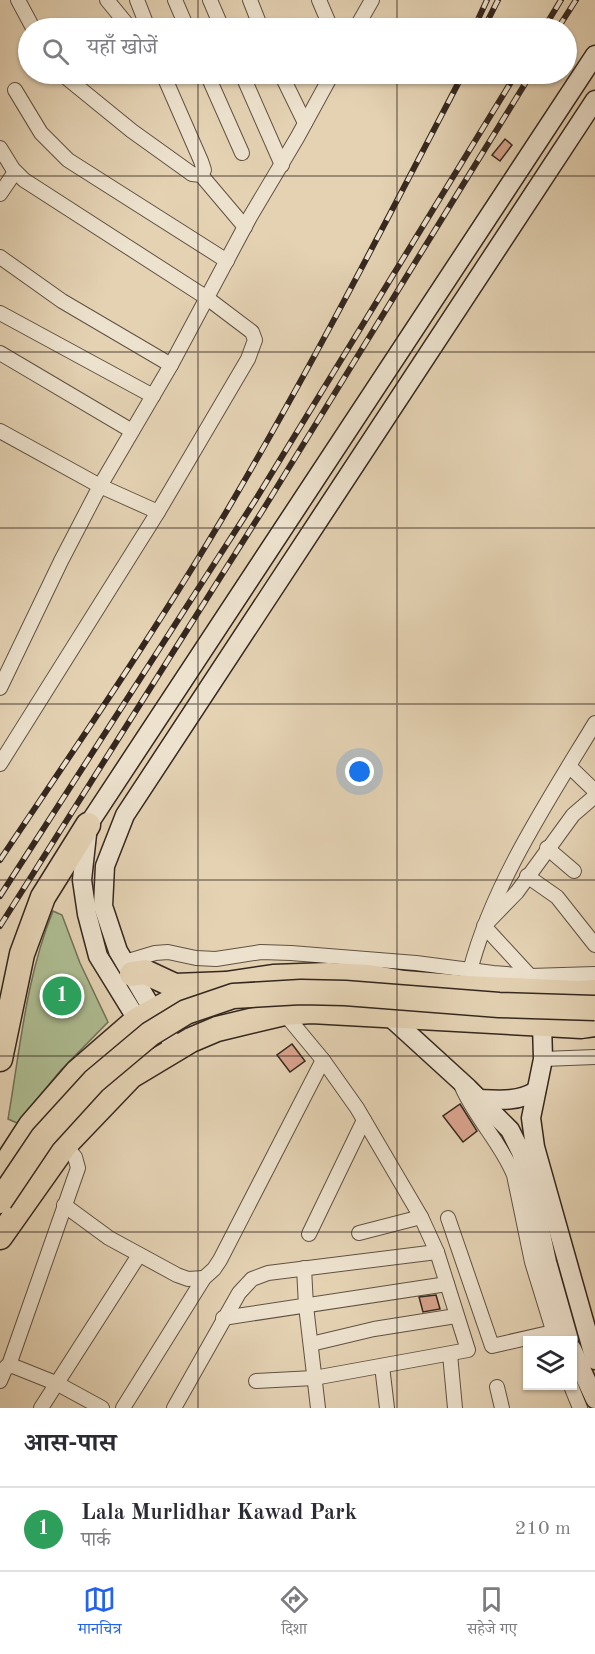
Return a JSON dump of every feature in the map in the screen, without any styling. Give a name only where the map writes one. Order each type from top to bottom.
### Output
[{"type":"highway","points":[[0,1059],[22,954],[43,897],[88,825]]},
{"type":"highway","points":[[128,968],[145,972],[175,986],[226,984],[273,977],[329,975],[468,988],[595,992]]},
{"type":"highway","points":[[0,1173],[31,1125],[77,1072],[145,1016],[172,1001],[226,984]]},
{"type":"highway","points":[[0,1201],[43,1137],[94,1081],[150,1034],[186,1012],[233,996],[301,992],[345,993],[499,1005],[595,1008]]},
{"type":"highway","points":[[0,1237],[64,1145],[131,1076],[191,1040],[217,1029],[284,1013],[311,1011],[581,1026],[595,1024]]},
{"type":"street","points":[[18,0],[28,18]]},
{"type":"street","points":[[107,0],[122,18]]},
{"type":"street","points":[[137,0],[144,18]]},
{"type":"street","points":[[175,0],[183,18]]},
{"type":"street","points":[[210,0],[218,18]]},
{"type":"street","points":[[250,0],[257,18]]},
{"type":"street","points":[[319,0],[327,18]]},
{"type":"street","points":[[362,18],[372,0]]},
{"type":"street","points":[[577,82],[595,55]]},
{"type":"street","points":[[74,84],[132,131],[192,174],[201,175],[245,227]]},
{"type":"street","points":[[168,84],[201,160],[204,170],[201,175]]},
{"type":"street","points":[[211,84],[242,153]]},
{"type":"street","points":[[246,84],[282,165]]},
{"type":"street","points":[[285,84],[305,123]]},
{"type":"street","points":[[1,684],[100,486],[171,365],[245,227],[326,84]]},
{"type":"street","points":[[169,1054],[145,1016],[98,956],[87,914],[82,880],[88,825],[576,84]]},
{"type":"street","points":[[15,90],[40,133],[68,160],[227,261]]},
{"type":"street","points":[[145,1016],[128,968],[118,951],[103,906],[105,866],[125,815],[595,100]]},
{"type":"street","points":[[0,148],[15,172],[24,180],[207,298],[247,327],[255,340],[248,359],[158,512],[0,764]]},
{"type":"street","points":[[0,194],[15,172]]},
{"type":"street","points":[[0,257],[62,301],[171,365]]},
{"type":"street","points":[[0,312],[153,396]]},
{"type":"street","points":[[0,353],[132,430]]},
{"type":"street","points":[[0,431],[100,486],[158,512]]},
{"type":"street","points":[[470,971],[484,926],[516,859],[595,723]]},
{"type":"street","points":[[569,766],[595,791]]},
{"type":"street","points":[[484,926],[509,900],[573,815],[595,796]]},
{"type":"street","points":[[547,848],[574,871]]},
{"type":"street","points":[[84,866],[105,866]]},
{"type":"street","points":[[527,876],[557,897],[595,945]]},
{"type":"street","points":[[484,926],[531,976]]},
{"type":"street","points":[[128,968],[155,953],[168,952],[216,960],[261,952],[416,963],[470,971],[531,976],[595,974]]},
{"type":"street","points":[[256,1381],[314,1378],[468,1350],[437,1252],[422,1217],[364,1120],[322,1060],[284,1013]]},
{"type":"street","points":[[388,1015],[459,1079],[510,1130],[538,1185],[595,1360]]},
{"type":"street","points":[[542,1023],[543,1059],[531,1118],[547,1262],[568,1336]]},
{"type":"street","points":[[543,1059],[595,1057]]},
{"type":"street","points":[[123,1408],[204,1278],[220,1260],[322,1060]]},
{"type":"street","points":[[459,1079],[475,1112],[509,1162],[514,1175],[532,1262],[554,1336]]},
{"type":"street","points":[[479,1099],[525,1098],[536,1091]]},
{"type":"street","points":[[309,1234],[364,1120]]},
{"type":"street","points":[[0,1381],[4,1369],[9,1365],[78,1168],[75,1157],[64,1145]]},
{"type":"street","points":[[64,1205],[104,1235],[139,1255],[188,1279],[204,1278]]},
{"type":"street","points":[[359,1233],[422,1217]]},
{"type":"street","points":[[448,1218],[492,1346],[523,1341]]},
{"type":"street","points":[[174,1408],[223,1318],[239,1293],[252,1279],[268,1273],[437,1252]]},
{"type":"street","points":[[41,1408],[139,1255]]},
{"type":"street","points":[[304,1269],[318,1408]]},
{"type":"street","points":[[223,1318],[447,1284]]},
{"type":"street","points":[[311,1344],[374,1329],[456,1316]]},
{"type":"street","points":[[450,1354],[455,1408]]},
{"type":"street","points":[[577,1358],[595,1399]]},
{"type":"street","points":[[9,1365],[31,1371],[102,1408]]},
{"type":"street","points":[[382,1366],[387,1408]]},
{"type":"street","points":[[497,1387],[502,1408]]},
{"type":"street","points":[[573,1390],[580,1408]]},
{"type":"green space","points":[[53,911],[62,915],[80,963],[108,1022],[61,1070],[17,1123],[8,1119],[20,1040],[36,962]]},
{"type":"building","points":[[505,139],[512,145],[500,161],[492,155]]},
{"type":"building","points":[[292,1044],[305,1061],[290,1072],[277,1055]]},
{"type":"building","points":[[460,1104],[477,1131],[463,1142],[443,1116]]},
{"type":"building","points":[[436,1295],[440,1309],[423,1312],[419,1297]]},
{"type":"railway","points":[[479,18],[487,0]]},
{"type":"railway","points":[[489,18],[498,0]]},
{"type":"railway","points":[[550,18],[561,0]]},
{"type":"railway","points":[[564,18],[576,0]]},
{"type":"railway","points":[[0,860],[205,548],[321,343],[458,84]]},
{"type":"railway","points":[[0,896],[256,499],[510,84]]},
{"type":"railway","points":[[0,926],[266,505],[525,84]]},
{"type":"place","name":"Lala Murlidhar Kawad Park","points":[[62,996]]}]
